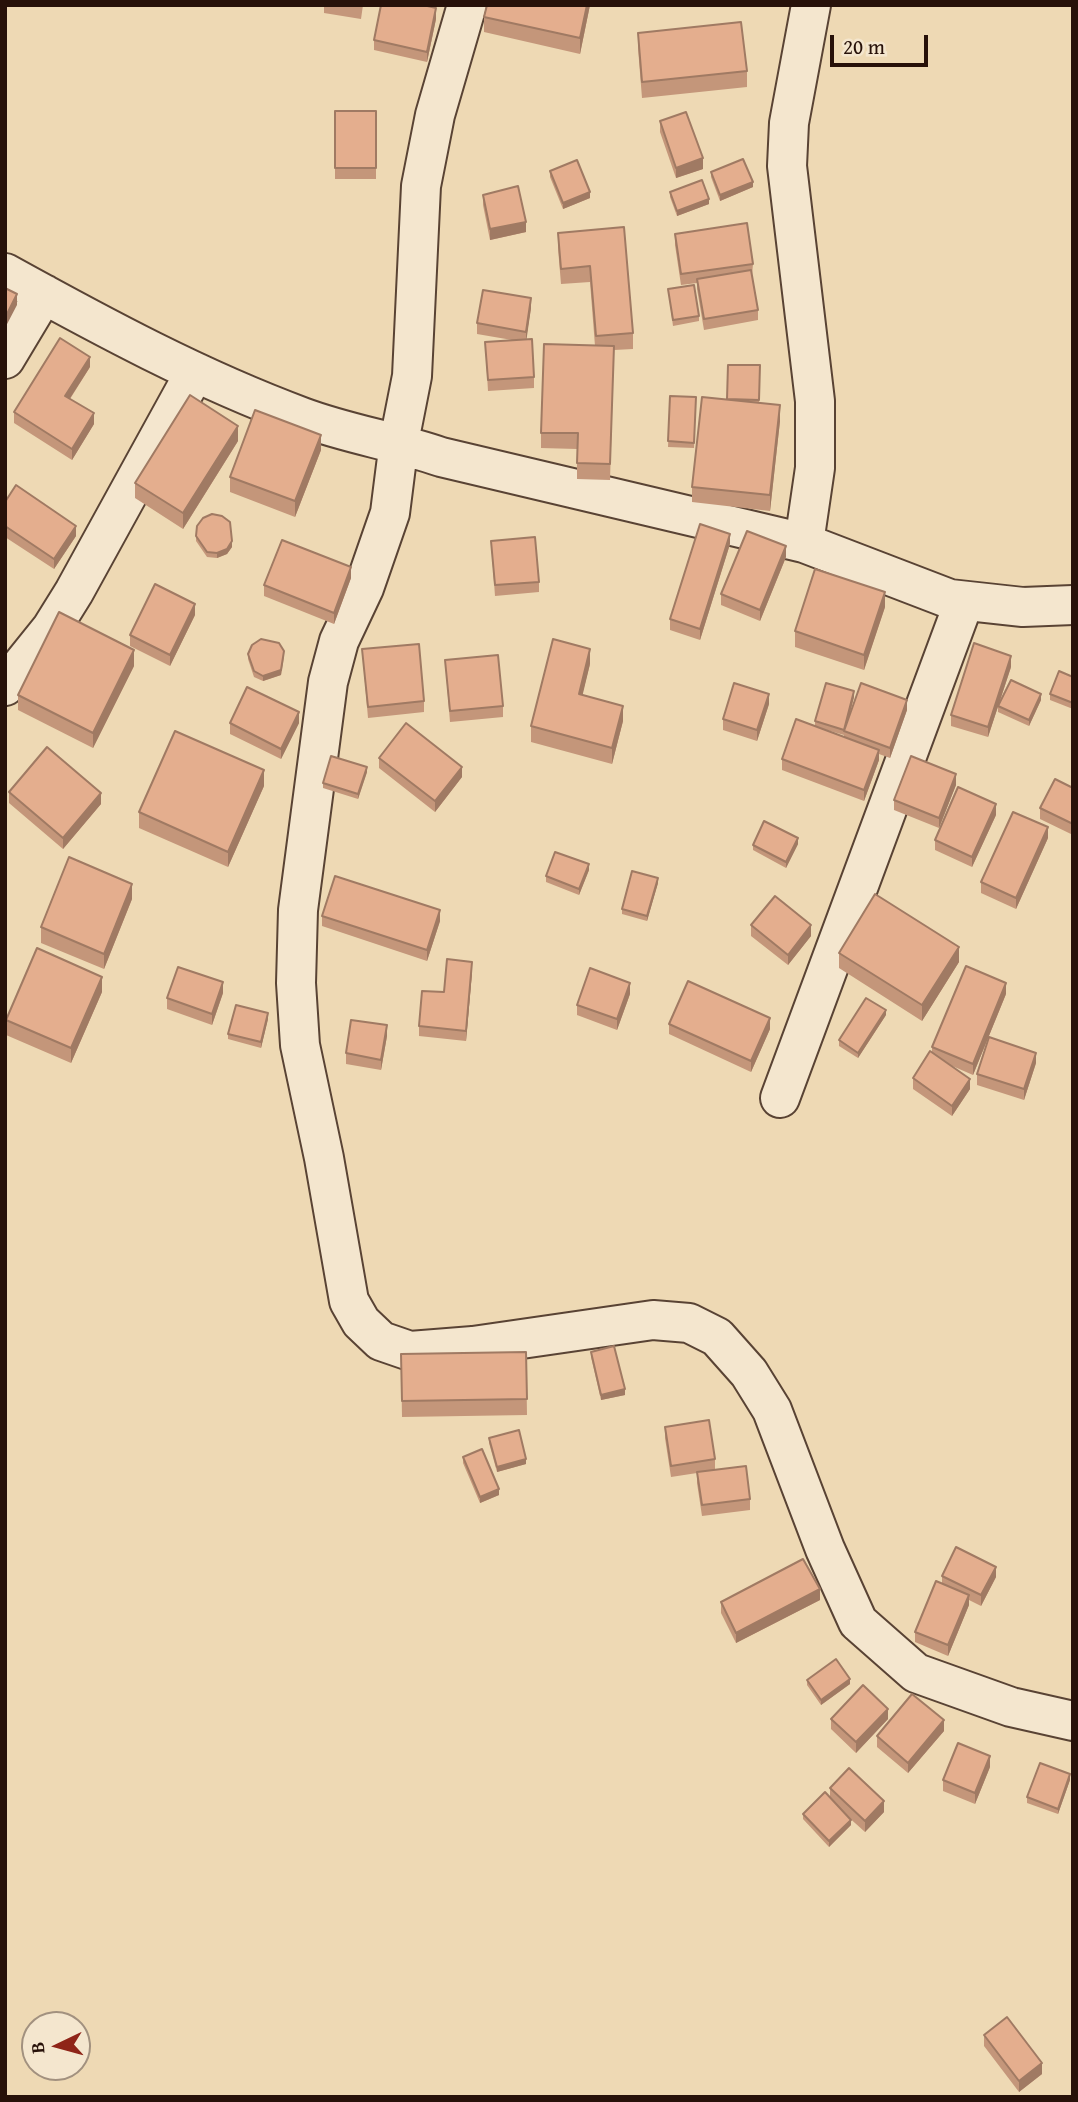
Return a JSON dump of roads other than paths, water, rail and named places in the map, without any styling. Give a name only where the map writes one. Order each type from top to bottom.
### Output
[{"type":"street","points":[[467,5],[435,115],[421,186],[412,376],[398,442],[384,536],[339,641],[328,682],[298,910],[296,984],[300,1045],[324,1158],[349,1301],[361,1322],[381,1341],[410,1351],[473,1346],[653,1320],[690,1323],[717,1337],[749,1373],[772,1410],[825,1549],[858,1622],[916,1673],[1011,1707],[1073,1721]]},
{"type":"street","points":[[804,543],[815,468],[814,401],[787,166],[789,123],[811,5]]},
{"type":"street","points":[[5,273],[195,372],[305,418],[398,442],[440,457],[804,543],[933,593],[964,602],[1023,607],[1073,605]]},
{"type":"street","points":[[5,359],[44,294]]},
{"type":"street","points":[[5,686],[51,629],[74,592],[195,372]]},
{"type":"street","points":[[780,1098],[964,602]]}]
